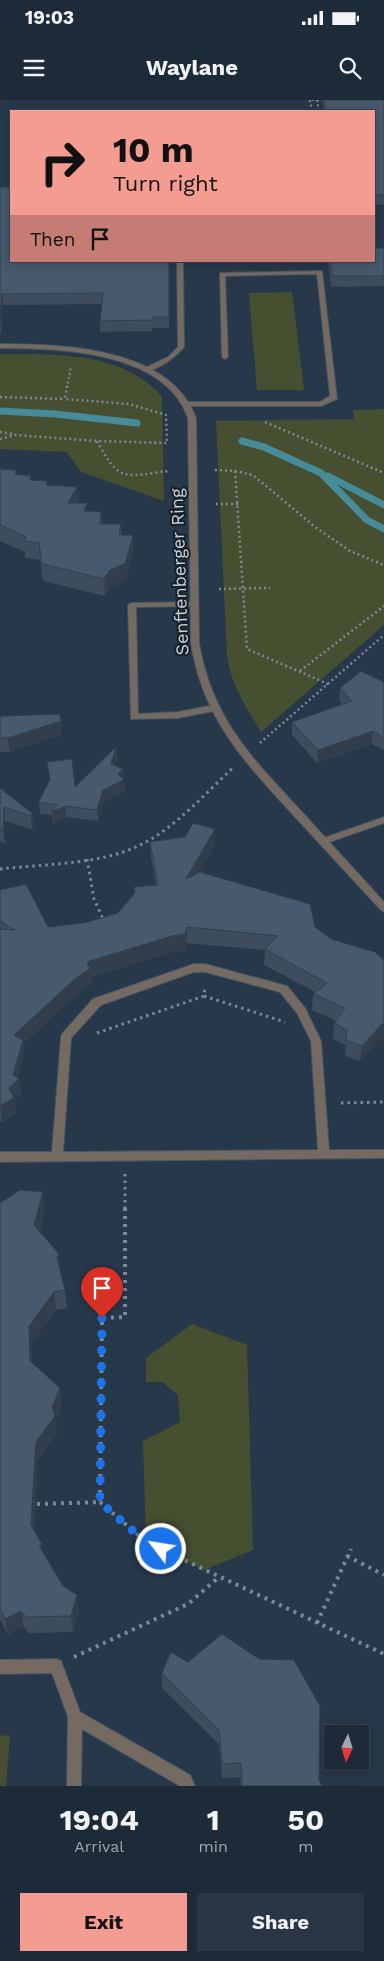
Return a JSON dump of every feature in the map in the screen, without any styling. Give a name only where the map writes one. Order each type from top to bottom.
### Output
[{"type":"street","points":[[145,370],[170,358],[181,346],[180,262]]},
{"type":"street","points":[[0,346],[68,348],[114,358],[145,370],[170,386],[188,404],[321,404],[334,397],[320,272],[222,274],[225,357]]},
{"type":"street","name":"Senftenberger Ring","points":[[188,404],[192,418],[194,604],[197,658],[214,708],[246,757],[384,908]]},
{"type":"street","points":[[194,604],[132,605],[134,717],[178,716],[214,708]]},
{"type":"street","points":[[324,841],[384,820]]},
{"type":"street","points":[[57,1156],[66,1037],[97,1002],[194,968],[205,968],[283,989],[301,1011],[316,1041],[324,1154]]},
{"type":"street","points":[[0,1157],[384,1154]]},
{"type":"street","points":[[0,1667],[56,1666],[75,1717],[74,1786]]},
{"type":"street","points":[[75,1717],[185,1780],[188,1786]]},
{"type":"path","points":[[312,110],[310,100],[321,100]]},
{"type":"path","points":[[65,399],[72,361]]},
{"type":"path","points":[[0,397],[125,403],[156,410],[166,415],[166,442],[97,442],[0,432]]},
{"type":"path","points":[[258,422],[267,422],[384,473]]},
{"type":"path","points":[[0,439],[15,434]]},
{"type":"path","points":[[97,442],[115,471],[129,475],[169,471]]},
{"type":"path","points":[[215,470],[236,471],[254,476],[315,526],[350,550],[384,565]]},
{"type":"path","points":[[236,471],[247,649],[328,684]]},
{"type":"path","points":[[216,504],[238,504]]},
{"type":"path","points":[[219,589],[270,588]]},
{"type":"path","points":[[300,671],[384,606]]},
{"type":"path","points":[[262,742],[384,635]]},
{"type":"path","points":[[0,869],[107,856],[136,847],[159,833],[229,771]]},
{"type":"path","points":[[87,858],[94,899],[105,924]]},
{"type":"path","points":[[204,996],[205,968]]},
{"type":"path","points":[[66,1044],[204,996],[311,1031]]},
{"type":"path","points":[[320,1103],[384,1102]]},
{"type":"path","points":[[100,1502],[102,1318],[125,1317],[125,1156]]},
{"type":"path","points":[[37,1504],[100,1502],[146,1542],[384,1654]]},
{"type":"path","points":[[317,1623],[351,1549]]},
{"type":"path","points":[[347,1556],[384,1575]]},
{"type":"path","points":[[69,1659],[188,1604],[219,1577]]},
{"type":"green space","points":[[292,292],[304,390],[257,390],[249,293]]},
{"type":"green space","points":[[0,354],[65,355],[87,358],[108,363],[128,371],[146,382],[162,397],[164,501],[81,472],[67,452],[0,449]]},
{"type":"green space","points":[[384,409],[384,625],[261,732],[236,686],[227,656],[216,421],[354,419],[353,410]]},
{"type":"green space","points":[[192,1324],[247,1345],[253,1550],[204,1570],[146,1542],[143,1441],[180,1422],[178,1395],[162,1382],[146,1382],[146,1358]]},
{"type":"green space","points":[[10,1735],[6,1786],[0,1786],[0,1736]]},
{"type":"building","points":[[324,100],[384,100],[384,195],[375,195],[375,110],[326,110]]},
{"type":"building","points":[[0,187],[10,187],[10,262],[169,262],[169,317],[152,317],[152,320],[100,321],[103,293],[2,294],[0,320]]},
{"type":"building","points":[[375,248],[384,248],[384,276],[332,276],[330,262],[375,262]]},
{"type":"building","points":[[0,469],[16,470],[15,474],[31,476],[30,480],[47,481],[47,485],[77,487],[68,503],[87,503],[84,511],[101,512],[100,524],[121,524],[119,535],[133,535],[125,564],[110,570],[104,579],[42,564],[39,543],[24,541],[26,537],[0,525]]},
{"type":"building","points":[[361,671],[384,682],[384,738],[373,731],[318,750],[292,722],[352,701],[340,688]]},
{"type":"building","points":[[60,714],[61,721],[8,738],[0,738],[0,717]]},
{"type":"building","points":[[116,747],[111,764],[123,769],[118,774],[124,780],[103,790],[97,810],[66,806],[53,811],[57,805],[39,802],[50,779],[47,762],[72,759],[75,787]]},
{"type":"building","points":[[0,788],[32,813],[31,816],[4,807],[3,830],[0,828]]},
{"type":"building","points":[[193,823],[215,829],[186,879],[200,872],[310,904],[315,927],[331,939],[375,952],[384,960],[384,1023],[362,1046],[346,1040],[347,1030],[334,1023],[345,1008],[313,994],[327,983],[265,949],[278,936],[187,927],[185,934],[172,936],[87,962],[90,969],[75,979],[14,1035],[23,1040],[13,1075],[19,1079],[9,1088],[14,1098],[0,1106],[0,929],[15,930],[0,921],[0,890],[26,884],[48,927],[84,923],[118,913],[135,893],[134,887],[158,885],[150,842],[185,837]]},
{"type":"building","points":[[20,1190],[43,1192],[34,1225],[59,1254],[57,1258],[65,1290],[54,1292],[29,1326],[30,1361],[60,1388],[52,1407],[55,1416],[36,1442],[31,1525],[42,1544],[39,1546],[63,1586],[77,1595],[71,1616],[26,1617],[21,1611],[5,1619],[0,1609],[0,1203]]},
{"type":"building","points":[[222,1634],[259,1659],[294,1660],[320,1706],[319,1780],[322,1786],[242,1786],[241,1763],[222,1764],[219,1730],[162,1673],[171,1652],[188,1662]]},
{"type":"waterway","points":[[0,411],[55,414],[137,423]]},
{"type":"waterway","points":[[242,441],[264,447],[321,473],[367,520],[384,529]]},
{"type":"waterway","points":[[328,476],[384,505]]},
{"type":"route","points":[[102,1318],[100,1502],[146,1542],[161,1549]]}]
